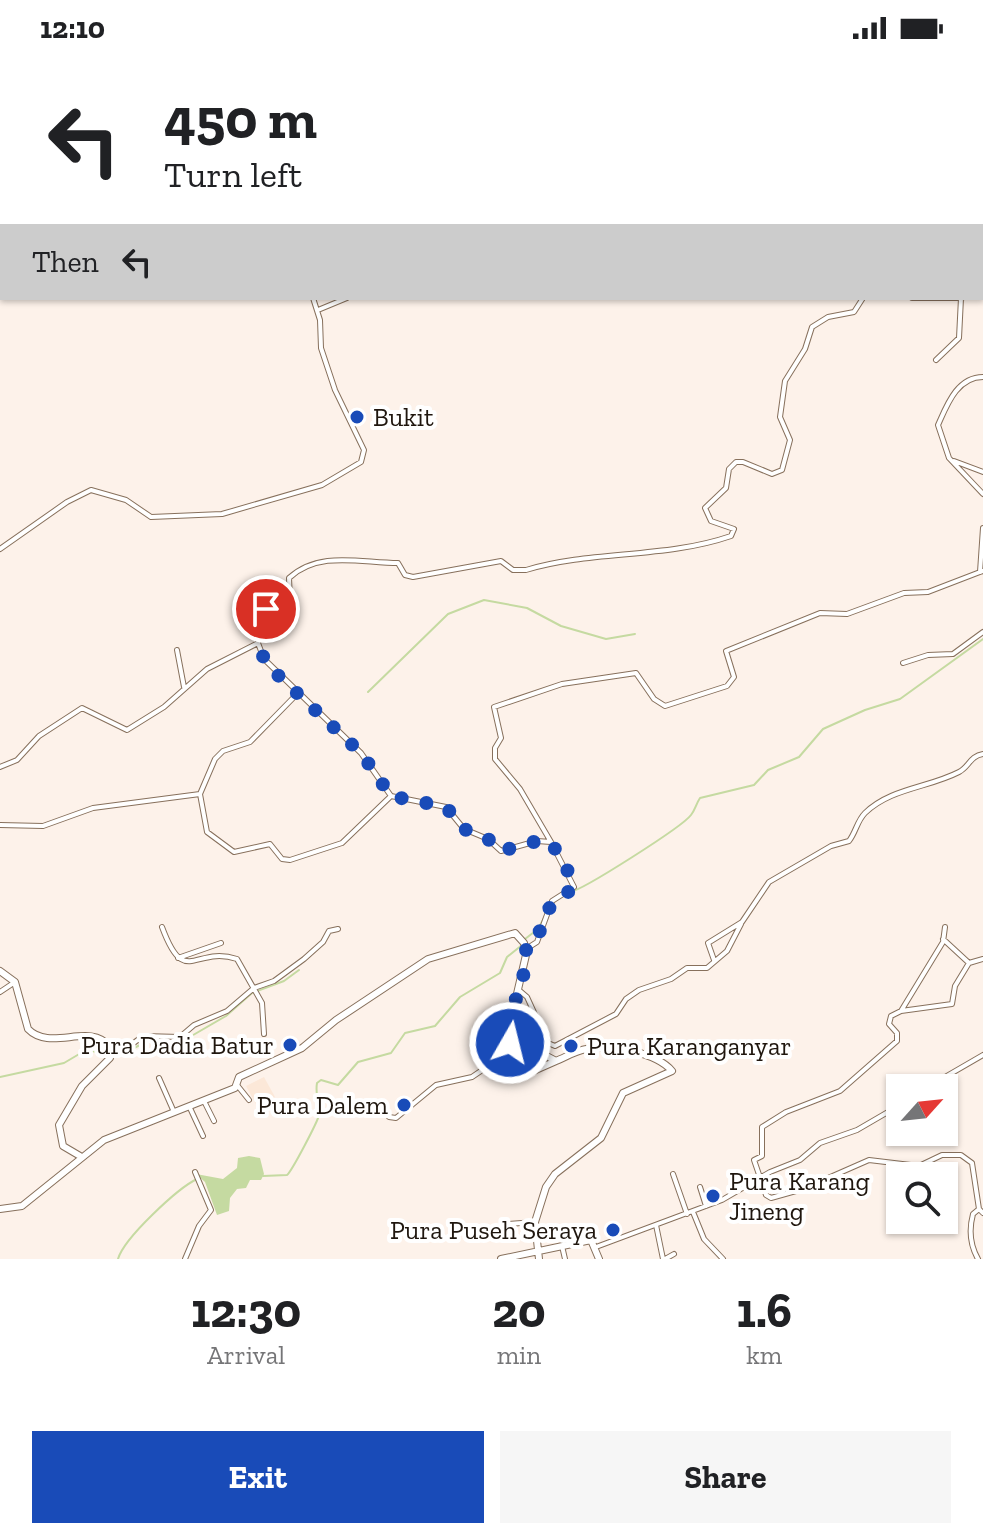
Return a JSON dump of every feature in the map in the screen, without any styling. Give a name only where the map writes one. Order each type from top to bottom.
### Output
[{"type":"street","points":[[0,549],[67,502],[91,490],[126,500],[151,517],[222,514],[322,485],[361,462],[364,450],[335,390],[321,348],[318,310],[314,300]]},
{"type":"street","points":[[318,310],[342,300]]},
{"type":"street","points":[[551,842],[537,841],[501,851],[488,839],[464,829],[446,807],[391,796],[361,753],[266,664],[258,643],[257,628],[264,612],[291,598],[289,578],[300,568],[323,561],[345,559],[398,563],[409,577],[501,561],[513,570],[526,570],[611,555],[652,555],[733,535],[729,526],[711,521],[705,508],[726,488],[729,469],[736,462],[772,474],[782,470],[790,440],[780,417],[785,381],[805,349],[812,327],[828,317],[854,312],[862,300]]},
{"type":"street","points":[[936,360],[959,338],[962,300]]},
{"type":"street","points":[[983,377],[969,380],[952,395],[938,425],[952,461],[983,494]]},
{"type":"street","points":[[952,461],[983,472]]},
{"type":"street","points":[[526,949],[537,942],[552,901],[574,887],[520,789],[495,759],[495,748],[501,738],[494,707],[562,684],[636,673],[654,699],[665,706],[727,686],[734,677],[726,651],[765,633],[820,613],[847,614],[904,593],[928,592],[981,572],[983,528]]},
{"type":"street","points":[[903,663],[928,655],[953,654],[983,632]]},
{"type":"street","points":[[0,767],[17,760],[37,739],[80,709],[93,712],[125,731],[164,707],[212,666],[258,643]]},
{"type":"street","points":[[177,650],[184,688]]},
{"type":"street","points":[[297,694],[250,742],[218,754],[200,794],[205,807],[205,828],[215,839],[236,852],[270,844],[285,860],[342,843],[391,796]]},
{"type":"street","points":[[520,991],[527,997],[548,1043],[555,1046],[616,1014],[626,999],[639,990],[671,979],[687,968],[707,968],[728,949],[763,887],[831,846],[849,841],[862,817],[877,804],[911,788],[957,773],[973,757],[983,754]]},
{"type":"street","points":[[0,825],[43,826],[93,808],[200,794]]},
{"type":"street","points":[[714,960],[708,943],[742,922]]},
{"type":"street","points":[[162,927],[175,958]]},
{"type":"street","points":[[945,927],[943,939],[901,1011],[888,1021],[897,1033],[896,1042],[842,1089],[786,1112],[760,1128],[762,1156],[754,1162],[771,1198],[803,1189],[869,1160],[919,1166],[942,1155],[961,1155],[971,1159],[981,1211],[973,1214],[971,1224],[972,1247],[978,1259]]},
{"type":"street","points":[[76,1155],[59,1138],[61,1119],[82,1086],[110,1054],[123,1051],[143,1036],[180,1037],[194,1025],[227,1011],[254,988],[278,978],[316,949],[329,931],[338,929]]},
{"type":"street","points":[[237,1085],[239,1077],[300,1050],[336,1020],[436,955],[509,934],[519,936],[526,949],[520,991],[509,1028],[516,1059],[531,1072],[583,1050],[610,1047],[658,1061],[672,1071],[623,1093],[605,1134],[555,1174],[538,1220],[539,1259]]},
{"type":"street","points":[[943,939],[969,963]]},
{"type":"street","points":[[175,958],[221,943]]},
{"type":"street","points":[[175,958],[190,962],[214,956],[233,957],[262,1003],[264,1034]]},
{"type":"street","points":[[901,1011],[952,1004],[955,986],[969,963],[983,959]]},
{"type":"street","points":[[0,971],[15,982],[28,1029],[33,1034],[46,1039],[96,1037],[104,1040],[110,1054]]},
{"type":"street","points":[[0,992],[15,982]]},
{"type":"street","points":[[389,1117],[396,1118],[436,1085],[467,1079],[497,1060],[541,1053],[556,1061]]},
{"type":"street","points":[[950,1074],[983,1055]]},
{"type":"street","points":[[159,1078],[174,1114]]},
{"type":"street","points":[[237,1085],[249,1100]]},
{"type":"street","points":[[0,1209],[19,1208],[72,1163],[76,1155],[116,1134],[190,1108],[237,1085]]},
{"type":"street","points":[[204,1101],[214,1121]]},
{"type":"street","points":[[190,1108],[203,1136]]},
{"type":"street","points":[[596,1247],[706,1206],[800,1160],[822,1142],[857,1130],[886,1113]]},
{"type":"street","points":[[673,1174],[704,1239],[723,1259]]},
{"type":"street","points":[[185,1259],[199,1226],[211,1210],[196,1175]]},
{"type":"street","points":[[700,1187],[706,1206]]},
{"type":"street","points":[[508,1224],[538,1220]]},
{"type":"street","points":[[656,1225],[664,1259],[674,1254]]},
{"type":"street","points":[[501,1259],[591,1240],[599,1259]]},
{"type":"street","points":[[562,1246],[565,1259]]},
{"type":"shaded area","points":[[264,1077],[275,1097],[257,1106],[246,1086]]},
{"type":"shaded area","points":[[238,1158],[260,1158],[264,1174],[261,1180],[250,1180],[246,1188],[237,1189],[230,1198],[229,1211],[217,1215],[205,1182],[196,1174],[223,1179],[237,1168]]},
{"type":"waterway","points":[[368,692],[448,614],[484,600],[527,608],[561,626],[606,639],[635,634]]},
{"type":"waterway","points":[[570,892],[612,870],[684,822],[700,798],[754,785],[768,770],[799,757],[823,729],[865,710],[900,699],[983,639]]},
{"type":"waterway","points":[[525,939],[538,929],[544,918]]},
{"type":"waterway","points":[[263,1176],[287,1175],[294,1165],[319,1115],[317,1083],[321,1080],[338,1085],[358,1062],[391,1053],[405,1033],[435,1026],[460,997],[500,973],[507,957],[522,945]]},
{"type":"waterway","points":[[0,1077],[64,1063],[86,1050],[118,1056],[148,1041],[172,1044],[226,1016],[252,993],[284,981],[299,970]]},
{"type":"waterway","points":[[118,1259],[130,1239],[153,1214],[197,1179]]},
{"type":"place","name":"Bukit","points":[[357,417]]},
{"type":"place","name":"Pura Dadia Batur","points":[[290,1045]]},
{"type":"place","name":"Pura Karanganyar","points":[[571,1046]]},
{"type":"place","name":"Pura Dalem","points":[[404,1105]]},
{"type":"place","name":"Pura Karang Jineng","points":[[713,1196]]},
{"type":"place","name":"Pura Puseh Seraya","points":[[613,1230]]},
{"type":"route","points":[[266,609],[257,628],[258,643],[266,664],[361,753],[391,796],[446,807],[464,829],[485,837],[501,851],[537,841],[551,842],[573,880],[572,890],[552,901],[537,942],[526,949],[520,991],[509,1024],[510,1043]]}]
